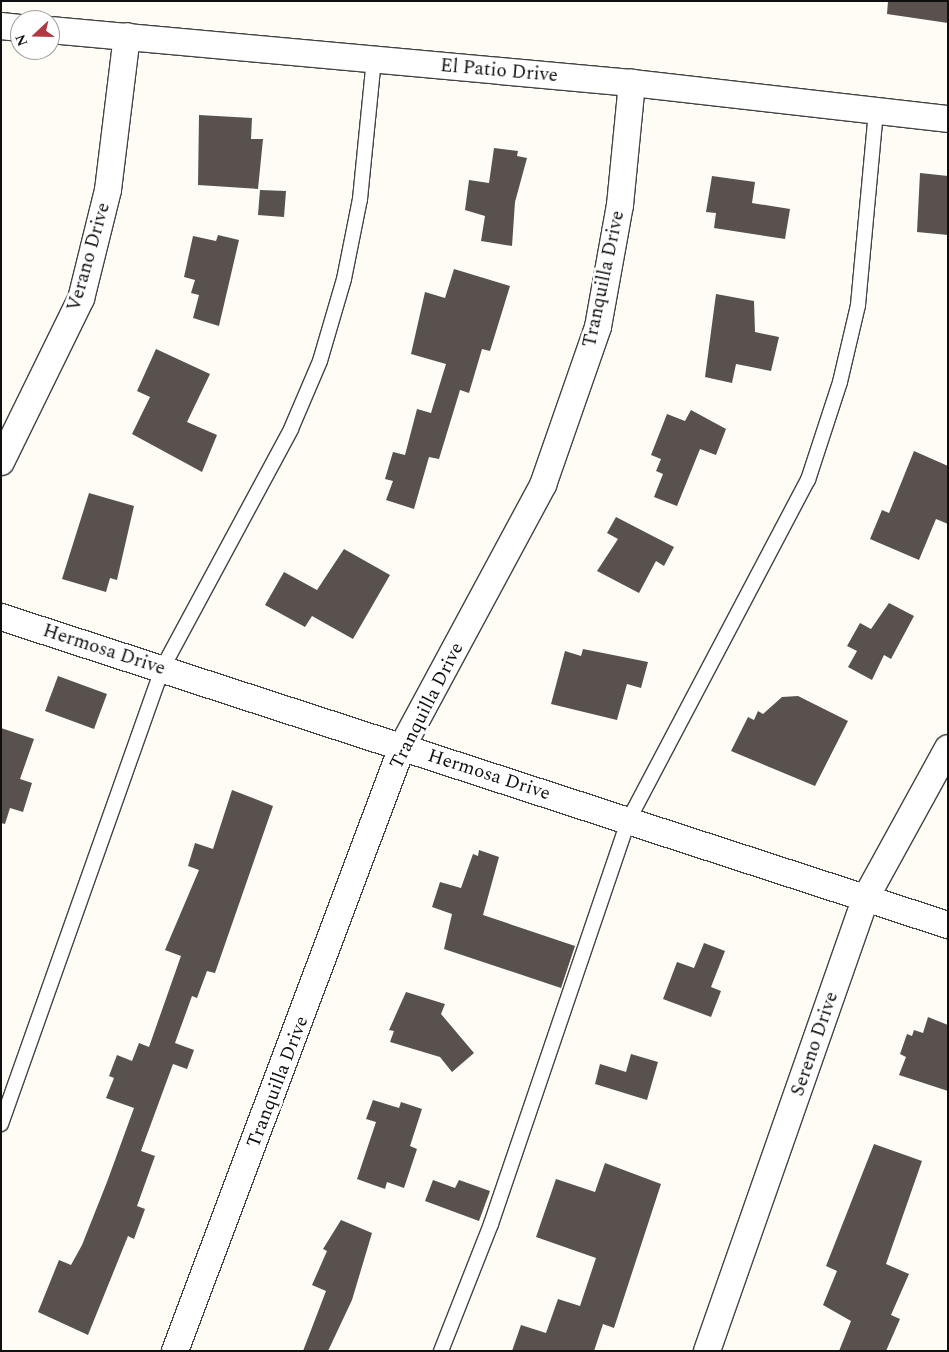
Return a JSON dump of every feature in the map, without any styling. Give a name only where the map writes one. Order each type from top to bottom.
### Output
[{"type":"street","name":"El Patio Drive","points":[[60,31],[632,83],[948,119]]},
{"type":"street","name":"Verano Drive","points":[[1,462],[81,299],[108,190],[127,36]]},
{"type":"street","name":"Tranquilla Drive","points":[[175,1351],[402,747],[543,485],[598,327],[620,205],[632,83]]},
{"type":"street","name":"Hermosa Drive","points":[[1,617],[948,925]]},
{"type":"street","name":"Sereno Drive","points":[[707,1351],[865,899],[948,748]]},
{"type":"lane","points":[[1,1124],[162,669],[290,429],[320,361],[344,279],[360,198],[374,59]]},
{"type":"lane","points":[[441,1351],[491,1224],[628,821],[808,480],[840,382],[858,305],[876,111]]},
{"type":"building","points":[[888,1],[948,1],[948,23],[887,14]]},
{"type":"building","points":[[199,115],[252,118],[251,139],[263,139],[258,189],[198,185]]},
{"type":"building","points":[[494,148],[518,151],[517,156],[527,158],[515,202],[512,246],[481,241],[485,216],[465,210],[469,180],[489,183]]},
{"type":"building","points":[[920,173],[948,176],[948,235],[917,232]]},
{"type":"building","points":[[712,176],[755,182],[752,203],[790,209],[785,239],[714,228],[716,213],[706,212]]},
{"type":"building","points":[[260,190],[286,191],[284,217],[258,215]]},
{"type":"building","points":[[218,235],[239,240],[219,326],[193,318],[199,295],[191,293],[195,280],[184,277],[193,236],[216,241]]},
{"type":"building","points":[[454,269],[510,286],[490,351],[482,349],[469,393],[460,390],[439,459],[429,457],[414,509],[386,500],[393,481],[385,479],[393,452],[405,455],[417,409],[431,413],[446,364],[411,354],[425,292],[445,298]]},
{"type":"building","points":[[716,294],[754,301],[755,332],[779,337],[771,371],[736,364],[732,383],[705,377]]},
{"type":"building","points":[[156,349],[210,374],[187,422],[217,435],[202,472],[132,434],[150,397],[137,391]]},
{"type":"building","points":[[691,410],[726,429],[716,455],[700,449],[677,506],[654,497],[663,474],[656,471],[661,459],[651,455],[667,414],[685,421]]},
{"type":"building","points":[[914,451],[948,466],[948,524],[936,519],[919,560],[870,539],[882,510],[889,513]]},
{"type":"building","points":[[89,493],[134,506],[117,580],[110,578],[106,592],[62,579]]},
{"type":"building","points":[[616,517],[674,547],[664,566],[656,561],[639,593],[597,571],[618,539],[607,533]]},
{"type":"building","points":[[344,549],[390,575],[353,639],[312,616],[305,627],[265,605],[284,572],[317,590]]},
{"type":"building","points":[[889,603],[914,616],[891,659],[884,655],[872,680],[848,667],[857,651],[847,646],[860,623],[871,629]]},
{"type":"building","points":[[583,649],[648,662],[641,688],[627,684],[617,720],[551,704],[565,651],[581,656]]},
{"type":"building","points":[[58,676],[107,694],[94,729],[45,711]]},
{"type":"building","points":[[798,696],[848,721],[815,786],[731,751],[748,717],[754,720],[758,711],[763,714],[782,697]]},
{"type":"building","points":[[1,728],[34,739],[20,779],[32,783],[23,812],[10,808],[5,824],[1,823]]},
{"type":"building","points":[[232,790],[273,806],[215,973],[207,971],[197,998],[192,996],[175,1043],[194,1050],[187,1069],[173,1064],[141,1151],[155,1156],[137,1206],[145,1209],[134,1239],[128,1236],[88,1335],[38,1312],[59,1260],[71,1265],[82,1245],[107,1182],[134,1108],[106,1098],[114,1078],[109,1076],[117,1055],[132,1061],[139,1043],[149,1047],[181,956],[165,950],[199,870],[188,866],[195,843],[213,849]]},
{"type":"building","points":[[479,850],[499,857],[483,915],[575,946],[561,988],[444,949],[452,914],[432,907],[440,882],[461,888],[473,854],[478,856]]},
{"type":"building","points":[[704,943],[725,951],[711,987],[721,991],[711,1017],[663,999],[677,962],[694,968]]},
{"type":"building","points":[[406,992],[445,1004],[441,1014],[474,1053],[452,1072],[440,1057],[390,1042],[394,1031],[389,1030]]},
{"type":"building","points":[[928,1017],[948,1025],[948,1091],[899,1075],[906,1057],[900,1054],[907,1034],[912,1036],[914,1030],[923,1033]]},
{"type":"building","points":[[631,1054],[658,1062],[647,1100],[595,1084],[600,1064],[626,1072]]},
{"type":"building","points":[[373,1100],[399,1108],[401,1102],[422,1109],[410,1146],[417,1149],[404,1188],[387,1182],[385,1189],[357,1179],[376,1122],[366,1119]]},
{"type":"building","points":[[874,1144],[922,1161],[886,1264],[909,1274],[891,1315],[900,1319],[886,1351],[839,1351],[851,1321],[823,1305],[837,1271],[826,1266]]},
{"type":"building","points":[[605,1163],[661,1184],[614,1328],[603,1324],[594,1351],[512,1351],[521,1325],[546,1333],[558,1299],[580,1306],[596,1258],[536,1237],[556,1179],[595,1192]]},
{"type":"building","points":[[433,1180],[455,1188],[459,1180],[490,1191],[479,1221],[425,1201]]},
{"type":"building","points":[[341,1220],[372,1233],[352,1300],[328,1351],[303,1351],[326,1291],[312,1285],[327,1251],[323,1249]]}]
